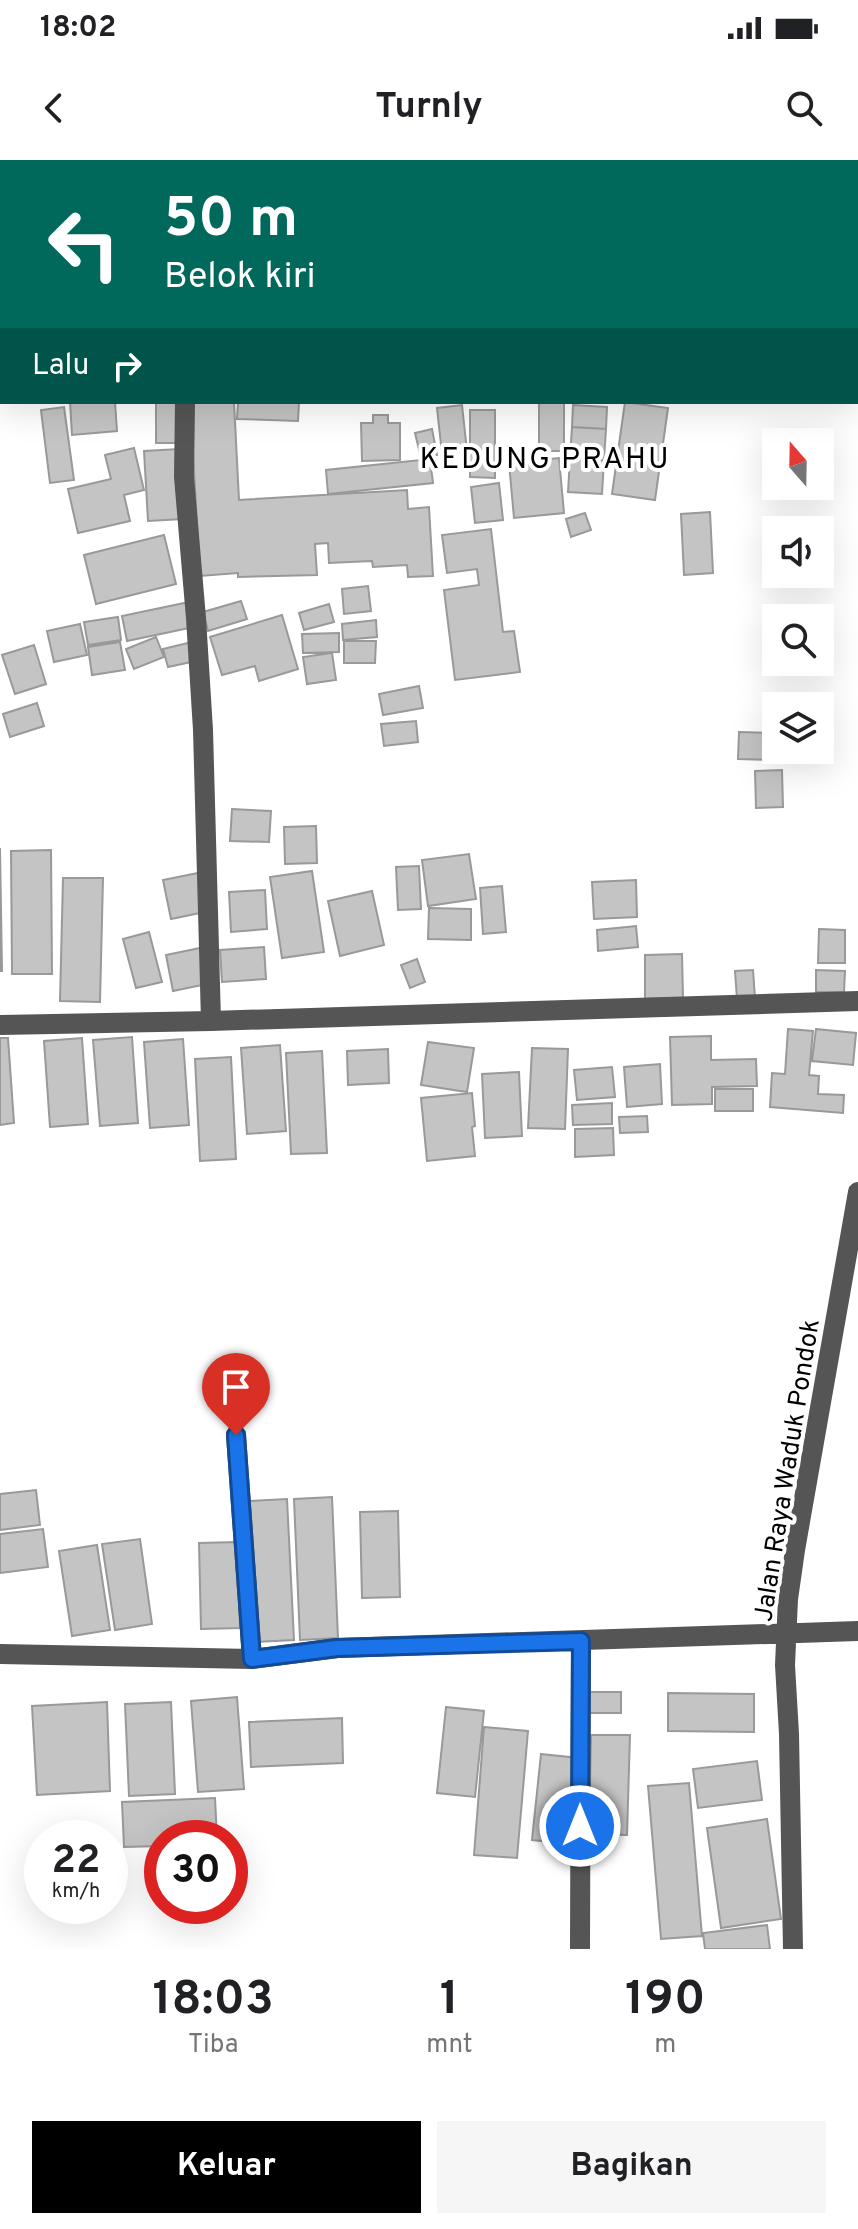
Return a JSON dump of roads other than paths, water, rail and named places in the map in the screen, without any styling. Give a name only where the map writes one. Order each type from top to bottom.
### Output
[{"type":"street","points":[[185,404],[184,477],[203,730],[211,1021]]},
{"type":"street","points":[[0,1025],[858,1001]]},
{"type":"street","name":"Jalan Raya Waduk Pondok","points":[[793,1949],[785,1665],[788,1599],[858,1192]]},
{"type":"street","points":[[236,1435],[252,1659]]},
{"type":"street","points":[[0,1654],[252,1659],[337,1648],[858,1631]]},
{"type":"street","points":[[580,1949],[581,1641]]},
{"type":"district","name":"KEDUNG PRAHU","points":[[545,458]]}]
